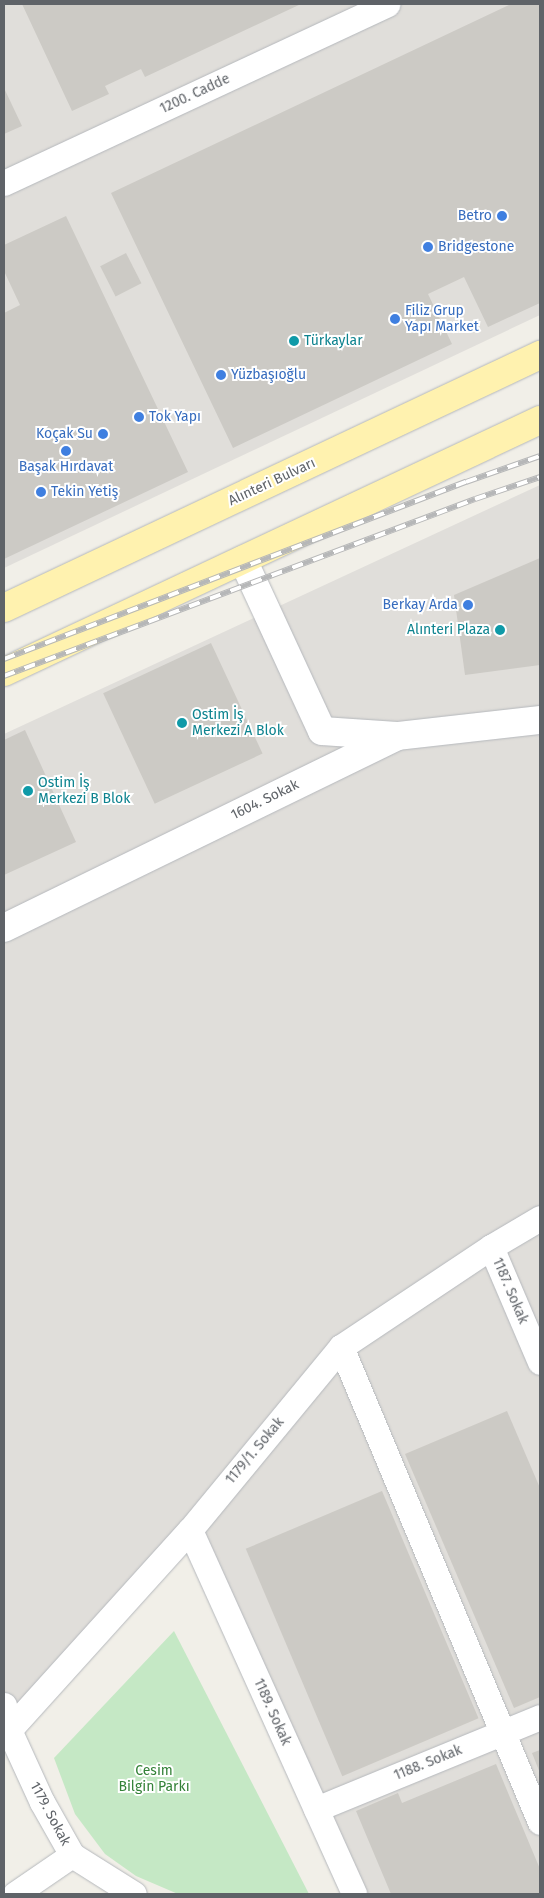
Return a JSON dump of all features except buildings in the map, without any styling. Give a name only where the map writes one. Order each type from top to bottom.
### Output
[{"type":"main road","name":"Alınteri Bulvarı","points":[[4,608],[540,355]]},
{"type":"main road","points":[[4,672],[540,420]]},
{"type":"street","name":"1200. Cadde","points":[[4,183],[387,4]]},
{"type":"street","points":[[243,560],[322,731],[397,736]]},
{"type":"street","name":"1604. Sokak","points":[[4,928],[397,736],[540,720]]},
{"type":"street","name":"1179/1. Sokak","points":[[8,1730],[190,1530],[341,1347],[491,1247],[540,1218]]},
{"type":"street","name":"1187. Sokak","points":[[491,1247],[540,1362]]},
{"type":"street","points":[[341,1347],[540,1822]]},
{"type":"street","name":"1189. Sokak","points":[[190,1530],[354,1894]]},
{"type":"street","name":"1179. Sokak","points":[[4,1705],[8,1730],[42,1802],[72,1855],[134,1894]]},
{"type":"street","name":"1188. Sokak","points":[[316,1809],[540,1717]]},
{"type":"street","points":[[15,1894],[72,1855]]},
{"type":"shaded area","points":[[4,4],[540,4],[540,315],[4,568]]},
{"type":"shaded area","points":[[540,485],[540,1894],[354,1894],[190,1530],[9,1730],[4,1705],[4,734]]},
{"type":"green space","name":"Cesim Bilgin Parkı","points":[[174,1631],[309,1894],[178,1894],[136,1876],[105,1854],[75,1814],[54,1758]]},
{"type":"railway","points":[[4,659],[466,482],[540,456]]},
{"type":"railway","points":[[4,676],[475,499],[540,477]]},
{"type":"place","name":"Betro","points":[[502,216]]},
{"type":"place","name":"Bridgestone","points":[[428,247]]},
{"type":"place","name":"Filiz Grup Yapı Market","points":[[395,319]]},
{"type":"place","name":"Türkaylar","points":[[294,341]]},
{"type":"place","name":"Yüzbaşıoğlu","points":[[221,375]]},
{"type":"place","name":"Tok Yapı","points":[[139,417]]},
{"type":"place","name":"Koçak Su","points":[[103,434]]},
{"type":"place","name":"Başak Hırdavat","points":[[66,451]]},
{"type":"place","name":"Tekin Yetiş","points":[[41,492]]},
{"type":"place","name":"Berkay Arda","points":[[468,605]]},
{"type":"place","name":"Alınteri Plaza","points":[[500,630]]},
{"type":"place","name":"Ostim İş Merkezi A Blok","points":[[182,723]]},
{"type":"place","name":"Ostim İş Merkezi B Blok","points":[[28,791]]}]
